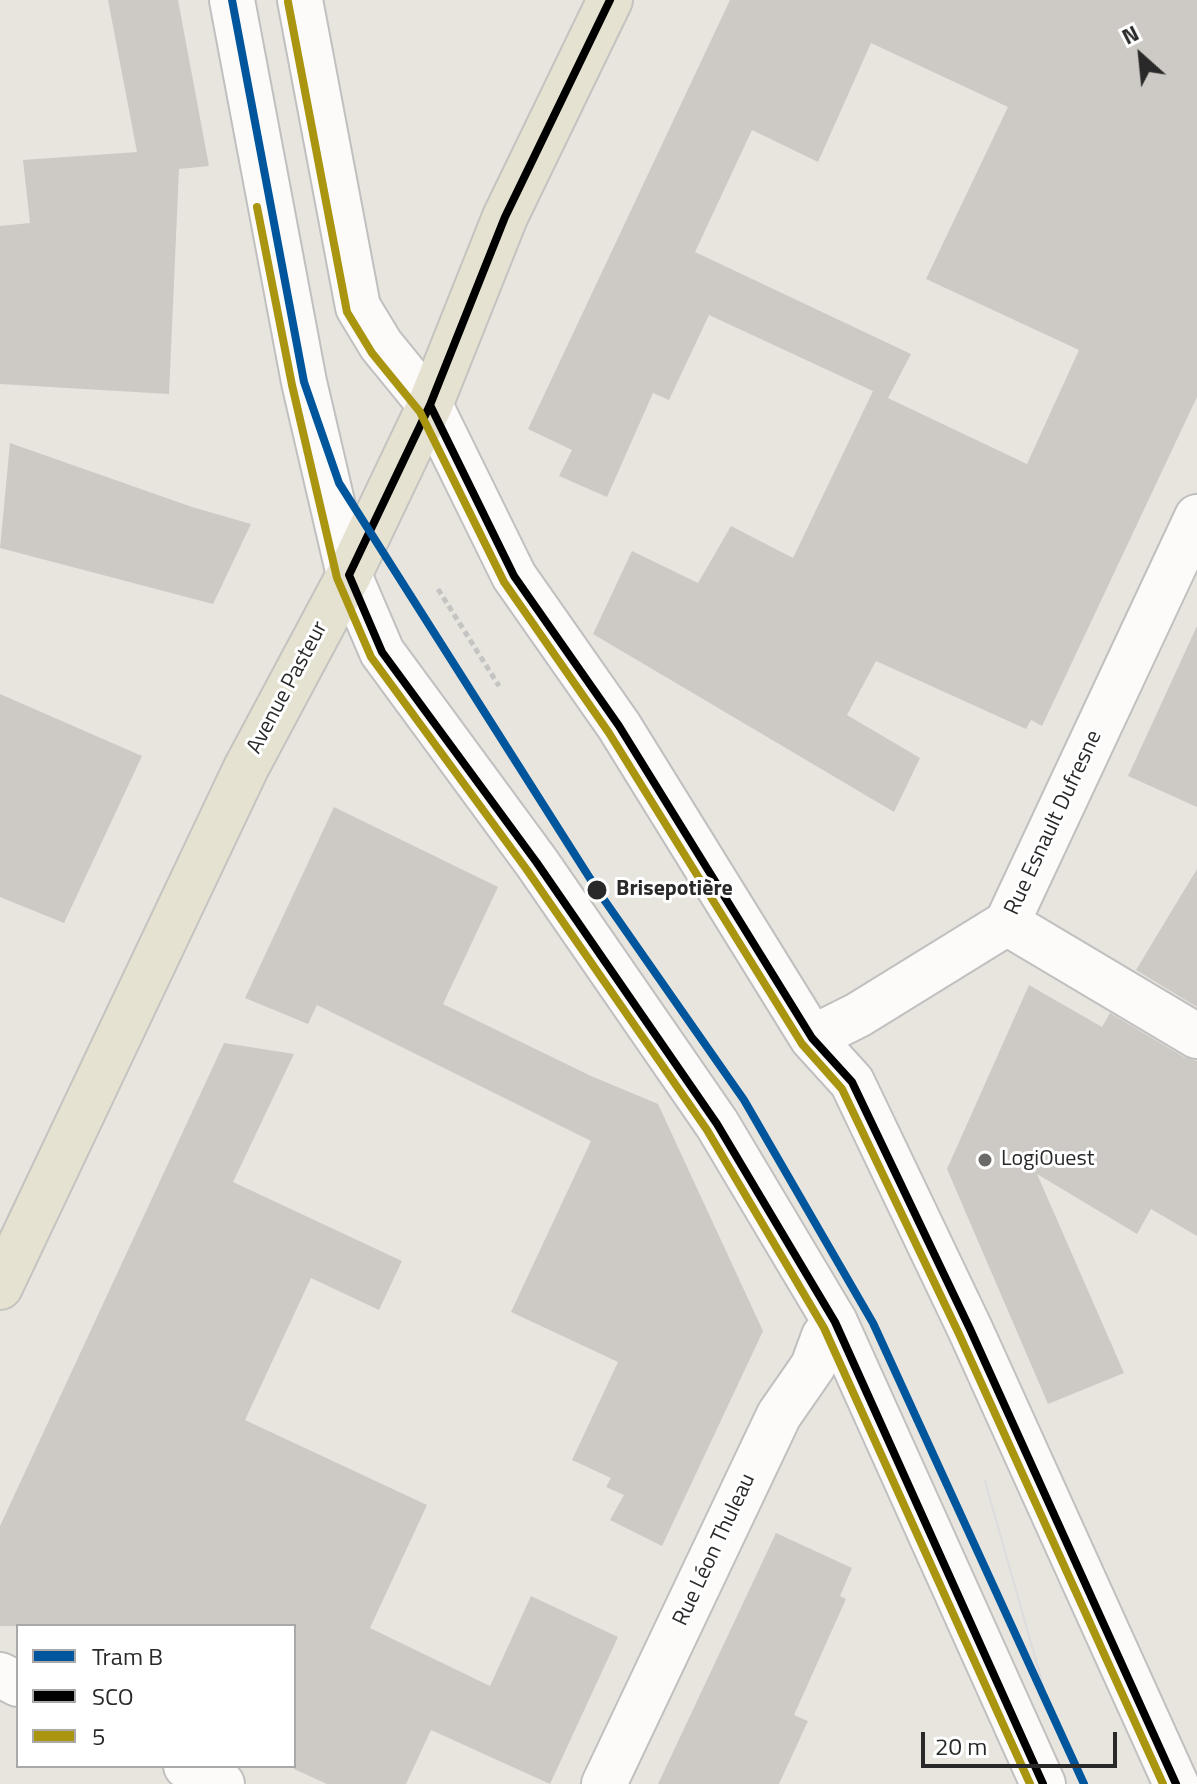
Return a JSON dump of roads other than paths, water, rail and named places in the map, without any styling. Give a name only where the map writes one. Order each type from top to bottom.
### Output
[{"type":"main road","name":"Avenue Pasteur","points":[[0,1287],[246,768],[349,575],[396,469],[430,405],[505,217],[610,0]]},
{"type":"street","points":[[232,0],[304,382],[349,575],[382,652],[537,863],[717,1124],[835,1322],[1043,1784]]},
{"type":"street","points":[[300,0],[358,307],[381,345],[430,405],[514,576],[635,751],[812,1038],[852,1082],[970,1329],[1176,1784]]},
{"type":"street","name":"Rue Esnault Dufresne","points":[[812,1038],[858,1015],[1007,923],[1197,517]]},
{"type":"street","points":[[1007,923],[1197,1036]]},
{"type":"street","name":"Rue Léon Thuleau","points":[[604,1784],[779,1415],[813,1366],[824,1336],[835,1322]]},
{"type":"street","points":[[190,1768],[222,1784]]},
{"type":"tram line","name":"B","points":[[232,0],[304,382],[339,483],[598,891],[744,1100],[873,1323],[1084,1784]]},
{"type":"tram line","points":[[985,1481],[1048,1703]]},
{"type":"place","name":"Brisepotière","points":[[597,890]]},
{"type":"place","name":"LogiOuest","points":[[985,1160]]}]
